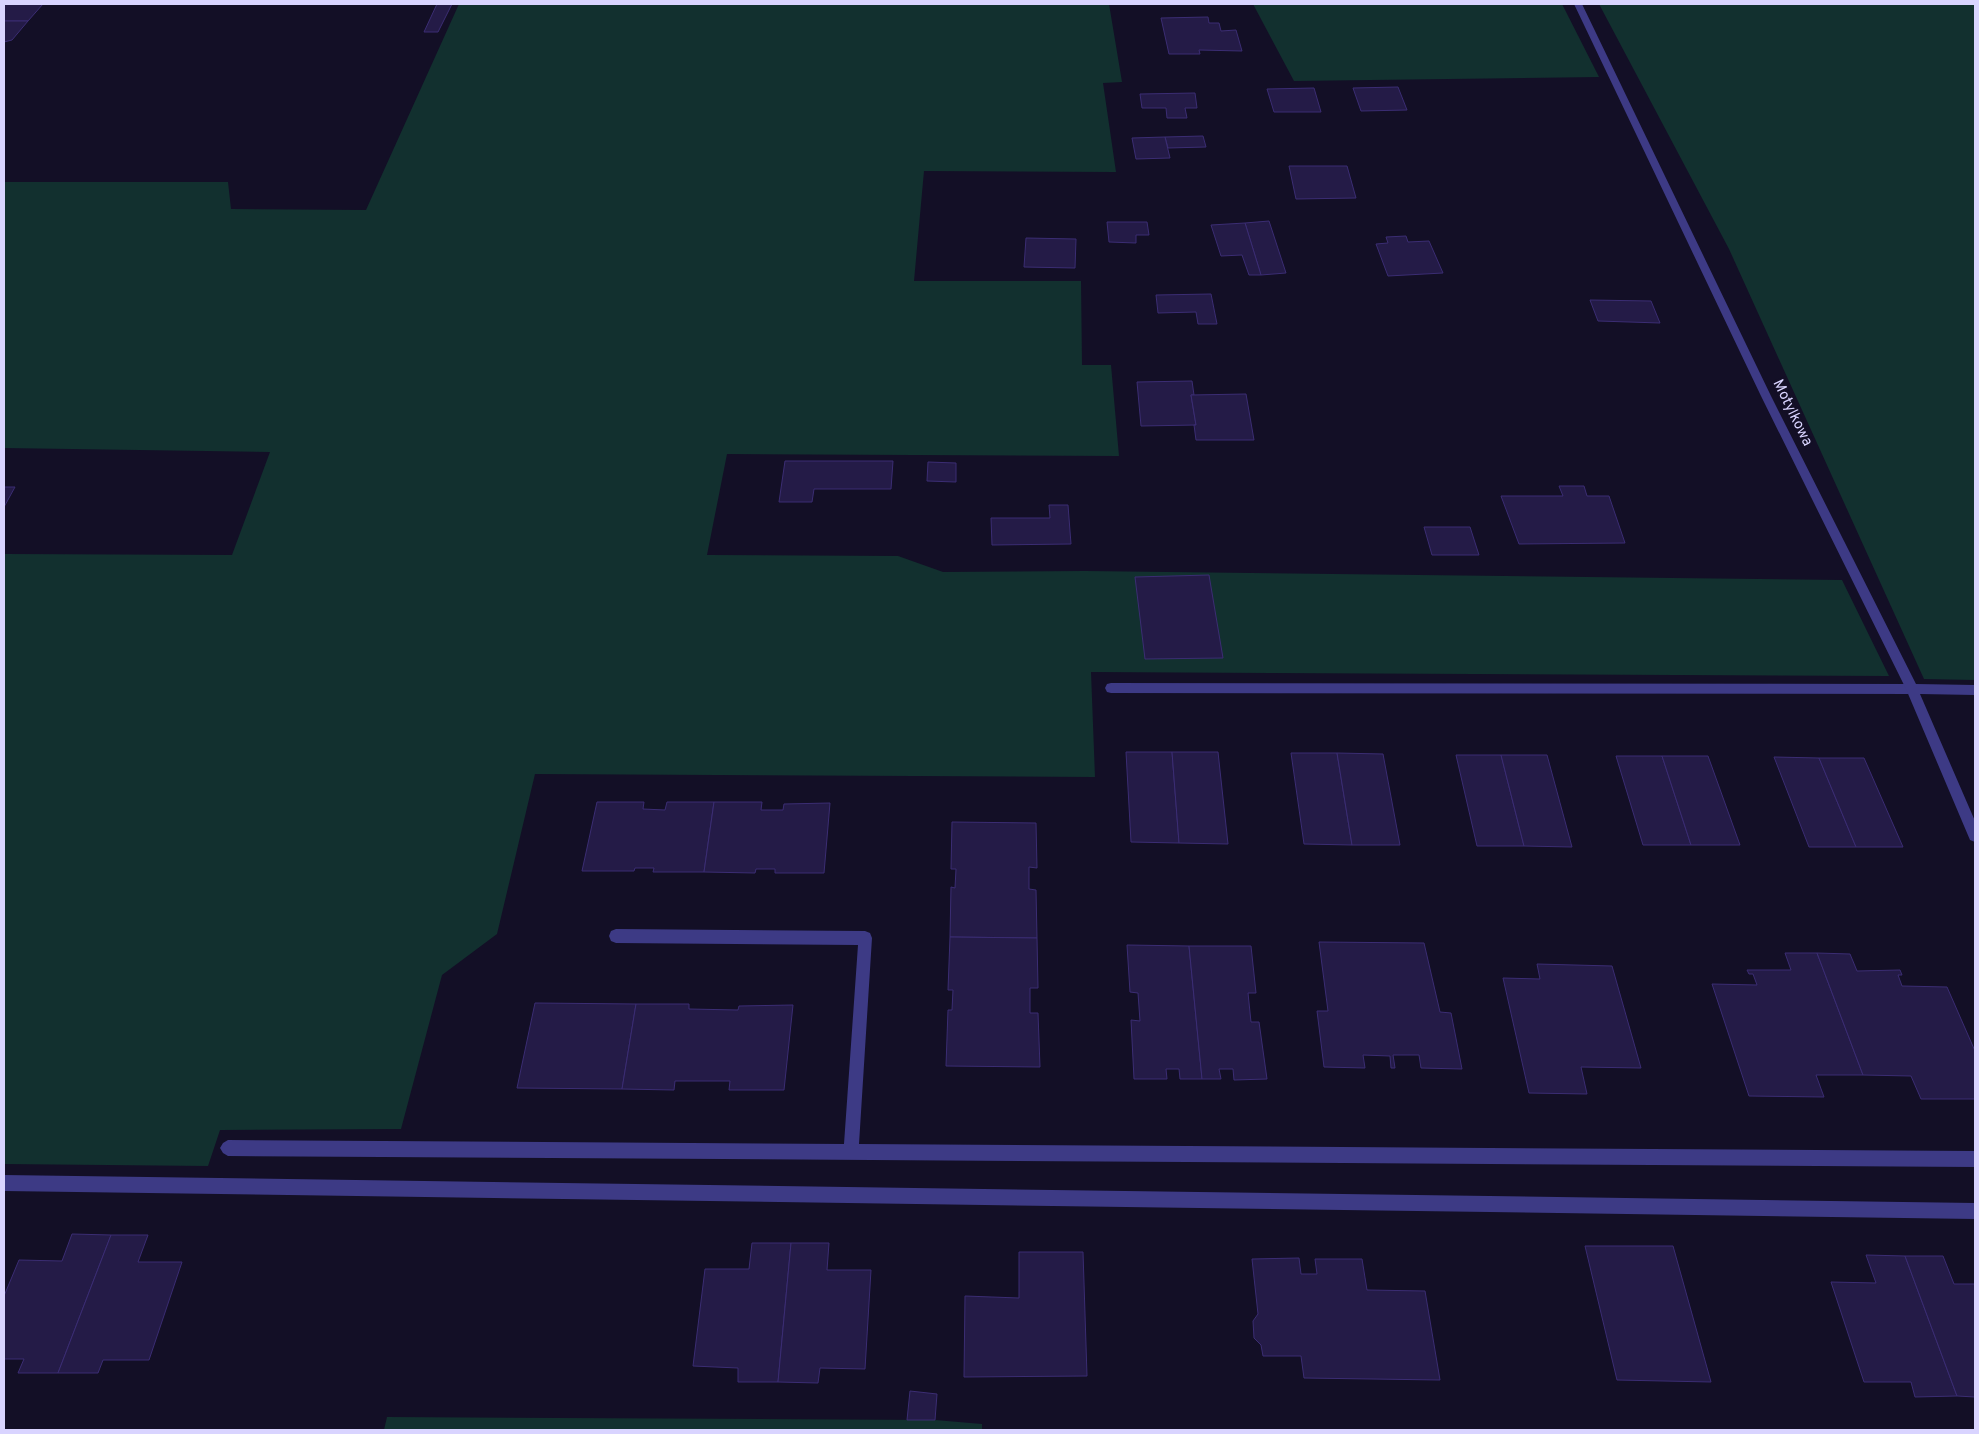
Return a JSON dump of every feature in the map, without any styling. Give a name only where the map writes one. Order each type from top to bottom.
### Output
[{"type":"street","name":"Motylkowa","points":[[1578,4],[1766,396],[1912,689],[1975,836]]},
{"type":"street","points":[[1111,688],[1975,690]]},
{"type":"street","points":[[616,936],[865,938],[852,1153]]},
{"type":"street","points":[[228,1148],[1975,1159]]},
{"type":"street","points":[[4,1183],[1975,1211]]},
{"type":"green space","points":[[459,4],[1109,4],[1122,82],[1103,83],[1116,172],[924,171],[914,281],[1081,281],[1082,365],[1111,365],[1119,456],[727,454],[707,555],[898,556],[943,572],[1085,571],[1842,580],[1889,676],[1091,672],[1095,777],[535,774],[497,934],[442,975],[401,1129],[220,1130],[208,1166],[4,1164],[4,554],[232,555],[270,452],[4,448],[4,182],[228,182],[231,209],[366,210]]},
{"type":"green space","points":[[1253,4],[1562,4],[1599,77],[1294,81]]},
{"type":"green space","points":[[1599,4],[1975,4],[1975,680],[1924,679],[1729,249]]},
{"type":"green space","points":[[387,1417],[935,1420],[982,1424],[982,1430],[384,1430]]},
{"type":"building","points":[[4,4],[43,4],[28,21],[4,21]]},
{"type":"building","points":[[437,4],[452,4],[438,32],[424,32]]},
{"type":"building","points":[[1208,17],[1209,23],[1219,23],[1221,31],[1236,30],[1242,51],[1199,50],[1200,54],[1169,54],[1161,18]]},
{"type":"building","points":[[4,21],[28,21],[12,40],[4,42]]},
{"type":"building","points":[[1398,87],[1407,110],[1361,111],[1353,88]]},
{"type":"building","points":[[1314,88],[1321,112],[1274,112],[1267,89]]},
{"type":"building","points":[[1195,93],[1197,108],[1185,108],[1187,118],[1167,118],[1166,108],[1142,108],[1140,94]]},
{"type":"building","points":[[1203,136],[1206,147],[1168,148],[1165,137]]},
{"type":"building","points":[[1165,137],[1170,158],[1136,159],[1132,138]]},
{"type":"building","points":[[1289,166],[1347,166],[1356,198],[1296,199]]},
{"type":"building","points":[[1269,221],[1286,273],[1261,275],[1245,223]]},
{"type":"building","points":[[1107,222],[1147,222],[1149,235],[1136,235],[1136,243],[1109,242]]},
{"type":"building","points":[[1245,223],[1261,275],[1249,275],[1242,255],[1221,256],[1211,225]]},
{"type":"building","points":[[1406,236],[1408,242],[1429,241],[1443,273],[1388,276],[1376,244],[1388,243],[1386,237]]},
{"type":"building","points":[[1026,238],[1076,239],[1075,268],[1024,267]]},
{"type":"building","points":[[1211,294],[1217,324],[1198,324],[1196,312],[1158,313],[1156,295]]},
{"type":"building","points":[[1590,300],[1651,301],[1660,323],[1598,321]]},
{"type":"building","points":[[1192,381],[1194,395],[1191,395],[1196,425],[1141,426],[1137,382]]},
{"type":"building","points":[[1246,394],[1254,440],[1196,440],[1194,425],[1196,425],[1191,395]]},
{"type":"building","points":[[785,461],[893,461],[891,489],[814,489],[812,502],[779,502]]},
{"type":"building","points":[[928,462],[956,463],[956,482],[927,481]]},
{"type":"building","points":[[1559,486],[1584,486],[1587,496],[1609,496],[1625,543],[1519,544],[1501,496],[1563,496]]},
{"type":"building","points":[[4,487],[15,487],[4,507]]},
{"type":"building","points":[[1049,505],[1068,505],[1071,544],[992,545],[991,518],[1050,518]]},
{"type":"building","points":[[1424,527],[1470,527],[1479,555],[1432,555]]},
{"type":"building","points":[[1209,575],[1223,658],[1145,659],[1135,577]]},
{"type":"building","points":[[1126,752],[1172,752],[1179,843],[1131,842]]},
{"type":"building","points":[[1172,752],[1218,752],[1228,844],[1179,843]]},
{"type":"building","points":[[1291,753],[1337,753],[1352,845],[1304,844]]},
{"type":"building","points":[[1337,753],[1383,754],[1400,845],[1352,845]]},
{"type":"building","points":[[1456,755],[1501,755],[1524,846],[1477,846]]},
{"type":"building","points":[[1501,755],[1547,755],[1572,847],[1524,846]]},
{"type":"building","points":[[1616,756],[1662,756],[1691,845],[1643,845]]},
{"type":"building","points":[[1662,756],[1708,756],[1740,845],[1691,845]]},
{"type":"building","points":[[1774,757],[1819,758],[1856,847],[1809,847]]},
{"type":"building","points":[[1819,758],[1864,758],[1903,847],[1856,847]]},
{"type":"building","points":[[597,802],[644,802],[643,809],[665,810],[667,802],[714,802],[704,872],[653,872],[654,868],[635,868],[634,871],[582,871]]},
{"type":"building","points":[[714,802],[762,802],[761,810],[783,810],[784,804],[830,803],[824,873],[775,873],[775,869],[756,869],[755,873],[704,872]]},
{"type":"building","points":[[952,822],[1036,823],[1037,868],[1029,867],[1029,889],[1036,890],[1037,938],[950,937],[951,887],[955,888],[956,869],[951,869]]},
{"type":"building","points":[[950,937],[1037,938],[1038,988],[1030,988],[1030,1013],[1038,1013],[1040,1067],[946,1066],[948,1010],[952,1010],[953,990],[948,990]]},
{"type":"building","points":[[1319,942],[1424,943],[1440,1012],[1451,1013],[1462,1069],[1421,1068],[1419,1055],[1393,1055],[1395,1068],[1391,1068],[1390,1056],[1363,1055],[1365,1068],[1324,1067],[1317,1011],[1328,1011]]},
{"type":"building","points":[[1127,945],[1189,946],[1202,1079],[1180,1079],[1179,1069],[1166,1069],[1167,1079],[1134,1079],[1131,1020],[1140,1021],[1138,993],[1130,992]]},
{"type":"building","points":[[1189,946],[1251,946],[1256,993],[1248,993],[1251,1022],[1259,1022],[1267,1079],[1234,1080],[1233,1069],[1219,1069],[1221,1079],[1202,1079]]},
{"type":"building","points":[[1785,953],[1817,953],[1863,1075],[1816,1075],[1824,1097],[1749,1096],[1712,984],[1757,985],[1753,974],[1749,974],[1747,970],[1791,970]]},
{"type":"building","points":[[1817,953],[1850,954],[1857,971],[1900,970],[1902,975],[1898,975],[1902,986],[1947,987],[1975,1051],[1975,1099],[1921,1099],[1911,1076],[1863,1075]]},
{"type":"building","points":[[1537,964],[1612,966],[1641,1068],[1581,1067],[1587,1094],[1529,1093],[1503,978],[1540,979]]},
{"type":"building","points":[[535,1003],[636,1004],[622,1089],[517,1088]]},
{"type":"building","points":[[636,1004],[689,1004],[689,1009],[738,1010],[739,1006],[793,1005],[784,1090],[729,1090],[730,1081],[675,1081],[674,1090],[622,1089]]},
{"type":"building","points":[[72,1234],[111,1235],[58,1373],[18,1373],[24,1359],[4,1359],[4,1296],[19,1260],[62,1261]]},
{"type":"building","points":[[111,1235],[148,1235],[138,1262],[182,1262],[149,1360],[103,1360],[98,1373],[58,1373]]},
{"type":"building","points":[[752,1243],[791,1243],[778,1382],[738,1382],[738,1368],[693,1366],[705,1269],[749,1269]]},
{"type":"building","points":[[791,1243],[829,1243],[827,1270],[871,1270],[865,1369],[820,1368],[818,1383],[778,1382]]},
{"type":"building","points":[[1585,1246],[1673,1246],[1711,1382],[1617,1380]]},
{"type":"building","points":[[1019,1252],[1083,1252],[1087,1376],[964,1377],[965,1296],[1019,1298]]},
{"type":"building","points":[[1866,1255],[1905,1256],[1957,1396],[1915,1397],[1911,1382],[1864,1382],[1831,1282],[1876,1283]]},
{"type":"building","points":[[1905,1256],[1943,1256],[1954,1284],[1975,1284],[1975,1397],[1957,1396]]},
{"type":"building","points":[[1299,1258],[1301,1274],[1317,1274],[1315,1259],[1362,1259],[1367,1290],[1425,1291],[1440,1380],[1304,1378],[1301,1356],[1263,1356],[1261,1345],[1254,1338],[1253,1321],[1258,1314],[1252,1259]]},
{"type":"building","points":[[910,1391],[937,1394],[935,1420],[907,1420]]}]
